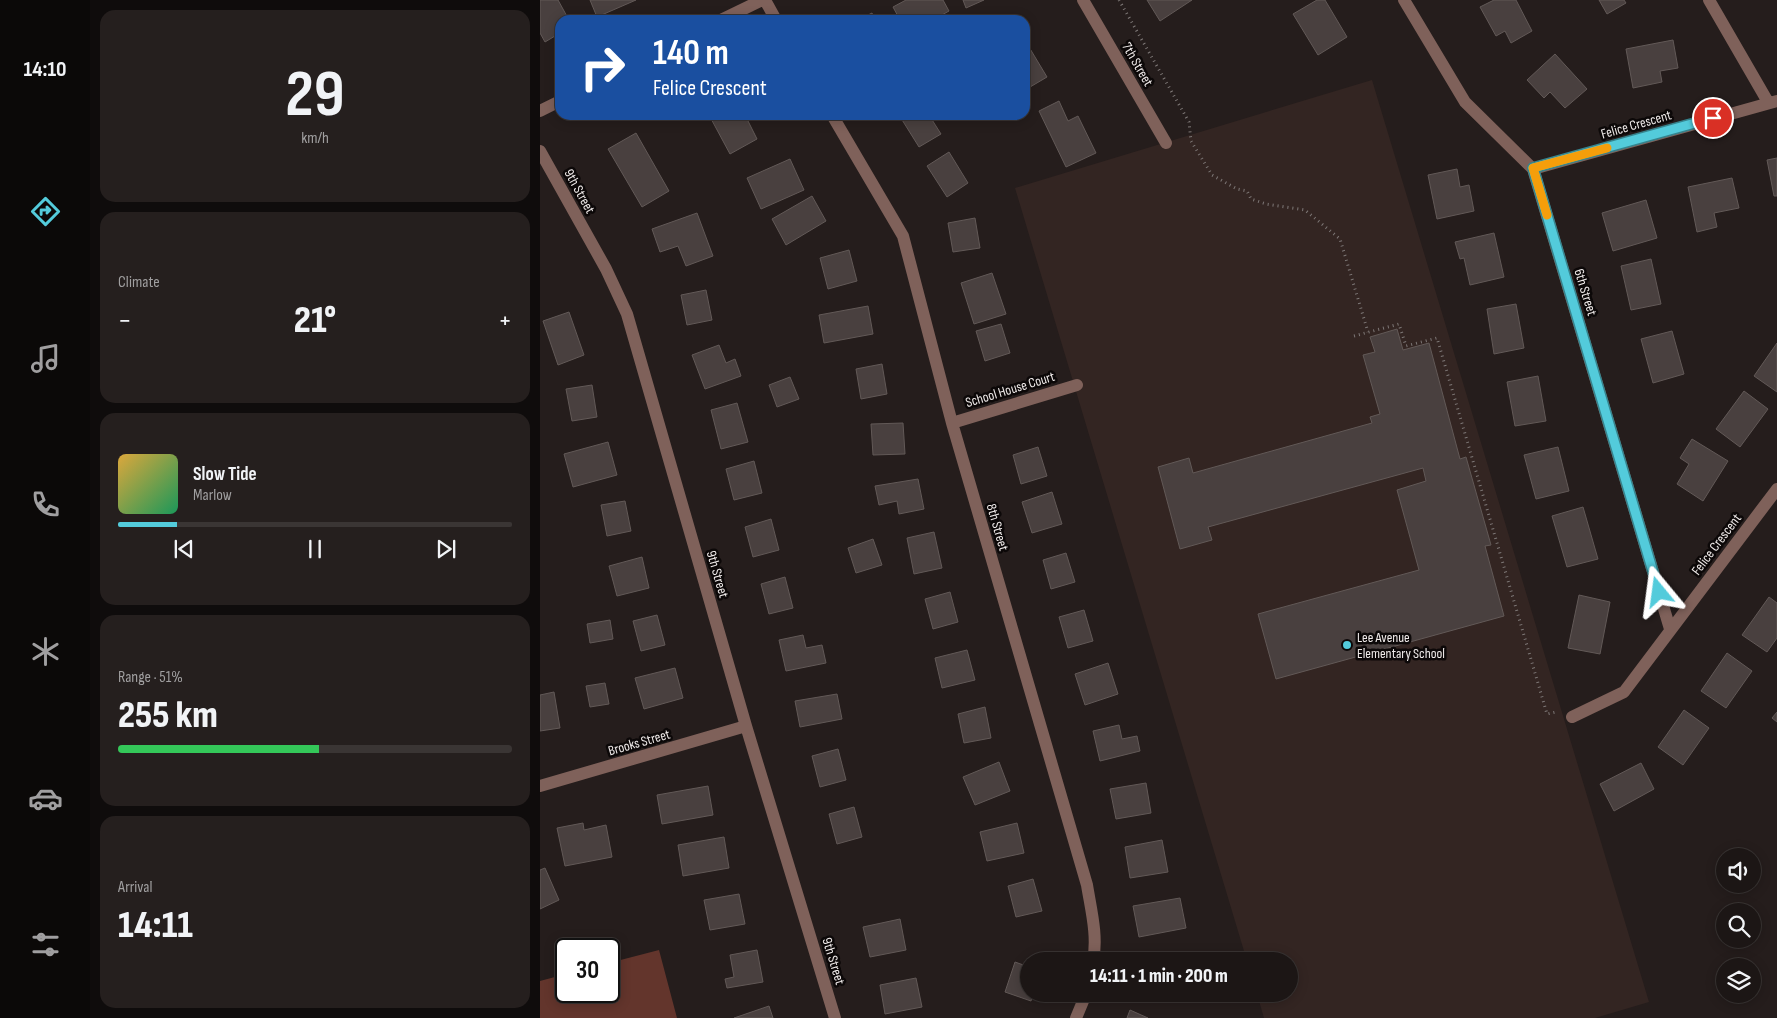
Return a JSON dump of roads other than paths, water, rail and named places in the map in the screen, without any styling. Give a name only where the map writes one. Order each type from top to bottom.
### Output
[{"type":"street","points":[[732,15],[763,0],[773,15]]},
{"type":"street","name":"7th Street","points":[[1083,0],[1166,143]]},
{"type":"street","name":"6th Street","points":[[1404,0],[1465,102],[1533,168],[1670,629]]},
{"type":"street","points":[[1709,0],[1773,102]]},
{"type":"street","name":"Felice Crescent","points":[[1533,168],[1773,102]]},
{"type":"street","points":[[540,111],[555,104]]},
{"type":"street","name":"8th Street","points":[[835,120],[903,236],[952,423],[1086,884],[1094,924],[1094,952]]},
{"type":"street","name":"9th Street","points":[[540,151],[606,269],[627,314],[746,726],[835,1018]]},
{"type":"street","name":"School House Court","points":[[952,423],[1077,385]]},
{"type":"street","name":"Felice Crescent","points":[[1567,713],[1624,692],[1777,488]]},
{"type":"street","name":"Brooks Street","points":[[540,786],[746,726]]},
{"type":"street","points":[[1076,1018],[1083,1002]]},
{"type":"place","name":"Lee Avenue Elementary School","points":[[1347,645]]}]
